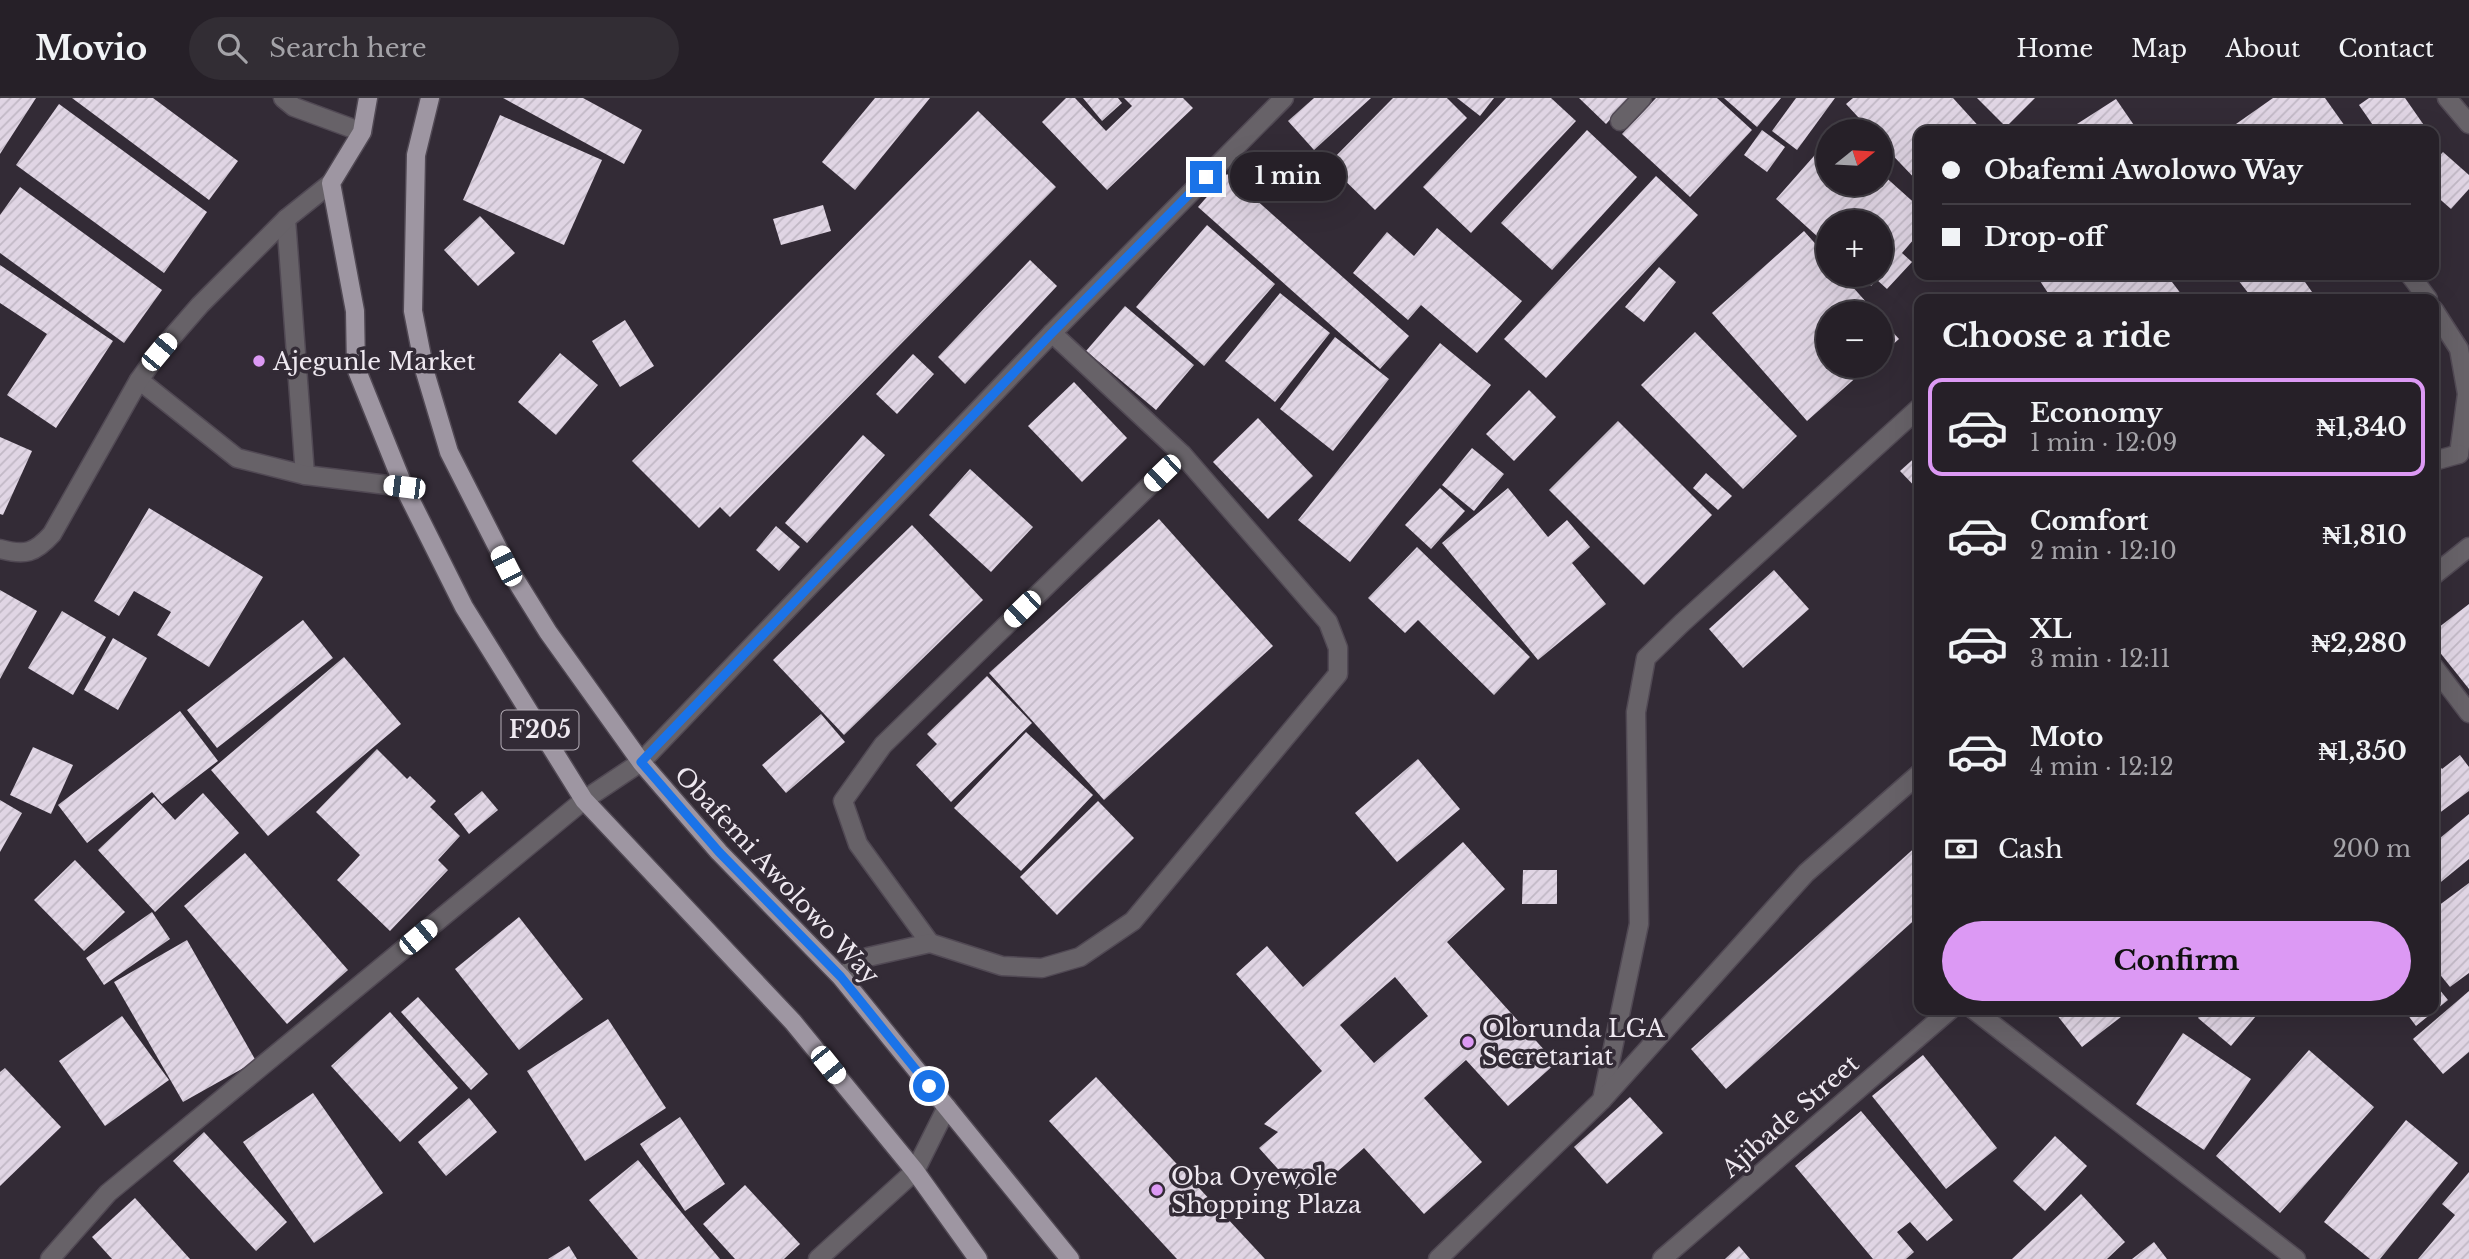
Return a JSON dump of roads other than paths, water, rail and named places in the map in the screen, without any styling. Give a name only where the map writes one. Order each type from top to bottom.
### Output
[{"type":"main road","points":[[331,183],[362,132],[368,98]]},
{"type":"main road","name":"Obafemi Awolowo Way","points":[[430,98],[415,155],[413,311],[425,372],[449,452],[506,566],[548,632],[641,762],[719,852],[841,977],[1070,1259]]},
{"type":"main road","name":"F205","points":[[331,183],[355,311],[356,368],[404,487],[464,607],[584,800],[793,1022],[915,1171],[978,1259]]},
{"type":"street","points":[[283,98],[294,107],[362,132]]},
{"type":"street","points":[[50,1259],[108,1193],[584,800],[641,762],[1052,333],[1284,98]]},
{"type":"street","points":[[1620,121],[1642,98]]},
{"type":"street","points":[[2447,98],[2469,124]]},
{"type":"street","points":[[0,549],[18,554],[29,551],[39,548],[52,534],[139,380],[200,305],[286,219],[331,183]]},
{"type":"street","points":[[286,219],[305,475]]},
{"type":"street","points":[[2439,318],[2459,349],[2467,394],[2464,458],[2439,460]]},
{"type":"street","points":[[841,977],[868,957],[930,943],[1002,966],[1042,968],[1080,957],[1133,921],[1338,674],[1338,648],[1328,621],[1182,454],[1052,333]]},
{"type":"street","points":[[139,380],[237,458],[305,475],[404,487]]},
{"type":"street","points":[[1602,1100],[1639,924],[1636,712],[1646,659],[1682,623],[1914,412]]},
{"type":"street","points":[[930,943],[858,844],[843,801],[883,746],[1182,454]]},
{"type":"street","points":[[2439,571],[2469,547]]},
{"type":"street","points":[[2439,674],[2469,713]]},
{"type":"street","points":[[1438,1259],[1602,1100],[1806,873],[1914,778]]},
{"type":"street","name":"Ajibade Street","points":[[1661,1259],[1944,1015]]},
{"type":"street","points":[[1980,1015],[2296,1259]]},
{"type":"street","points":[[818,1259],[915,1171],[947,1107]]},
{"type":"place","name":"Ajegunle Market","points":[[259,361]]},
{"type":"place","name":"Olorunda LGA Secretariat","points":[[1468,1042]]},
{"type":"place","name":"Oba Oyewole Shopping Plaza","points":[[1157,1190]]}]
